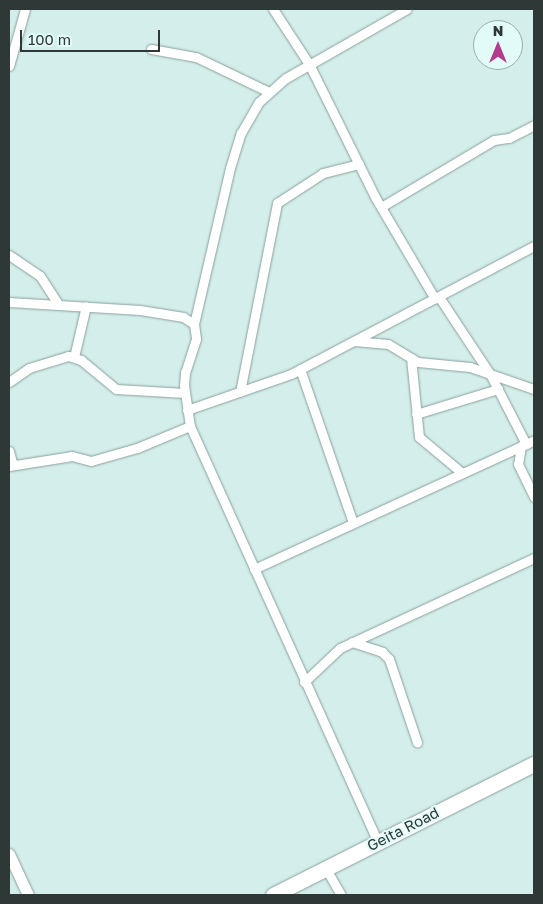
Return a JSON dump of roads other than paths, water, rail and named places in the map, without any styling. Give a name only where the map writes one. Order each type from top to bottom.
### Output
[{"type":"highway","name":"Geita Road","points":[[273,895],[534,764]]},
{"type":"street","points":[[9,66],[25,9]]},
{"type":"street","points":[[273,9],[309,64],[381,206],[437,298],[490,374],[527,443]]},
{"type":"street","points":[[378,842],[304,682],[190,426],[184,372],[196,334],[194,324],[233,159],[248,121],[269,92],[309,64],[407,9]]},
{"type":"street","points":[[151,49],[200,58],[269,92]]},
{"type":"street","points":[[381,206],[494,140],[509,138],[534,125]]},
{"type":"street","points":[[240,392],[277,203],[323,173],[359,164]]},
{"type":"street","points":[[187,410],[300,369],[534,246]]},
{"type":"street","points":[[9,255],[40,276],[58,304]]},
{"type":"street","points":[[9,302],[140,310],[183,318],[194,324]]},
{"type":"street","points":[[74,357],[86,306]]},
{"type":"street","points":[[354,341],[394,346],[422,363],[470,367],[534,389]]},
{"type":"street","points":[[9,382],[29,368],[62,356],[74,357],[116,388],[185,393]]},
{"type":"street","points":[[411,358],[416,414],[421,439],[462,473]]},
{"type":"street","points":[[300,369],[353,523]]},
{"type":"street","points":[[416,414],[450,405],[469,395],[498,388]]},
{"type":"street","points":[[9,466],[72,456],[92,461],[137,448],[190,426]]},
{"type":"street","points":[[254,569],[527,443]]},
{"type":"street","points":[[527,443],[518,464],[534,497]]},
{"type":"street","points":[[9,451],[12,462],[9,466]]},
{"type":"street","points":[[304,682],[331,654],[352,642],[534,558]]},
{"type":"street","points":[[352,642],[382,652],[389,659],[417,742]]},
{"type":"street","points":[[9,854],[28,895]]},
{"type":"street","points":[[326,869],[341,895]]}]
